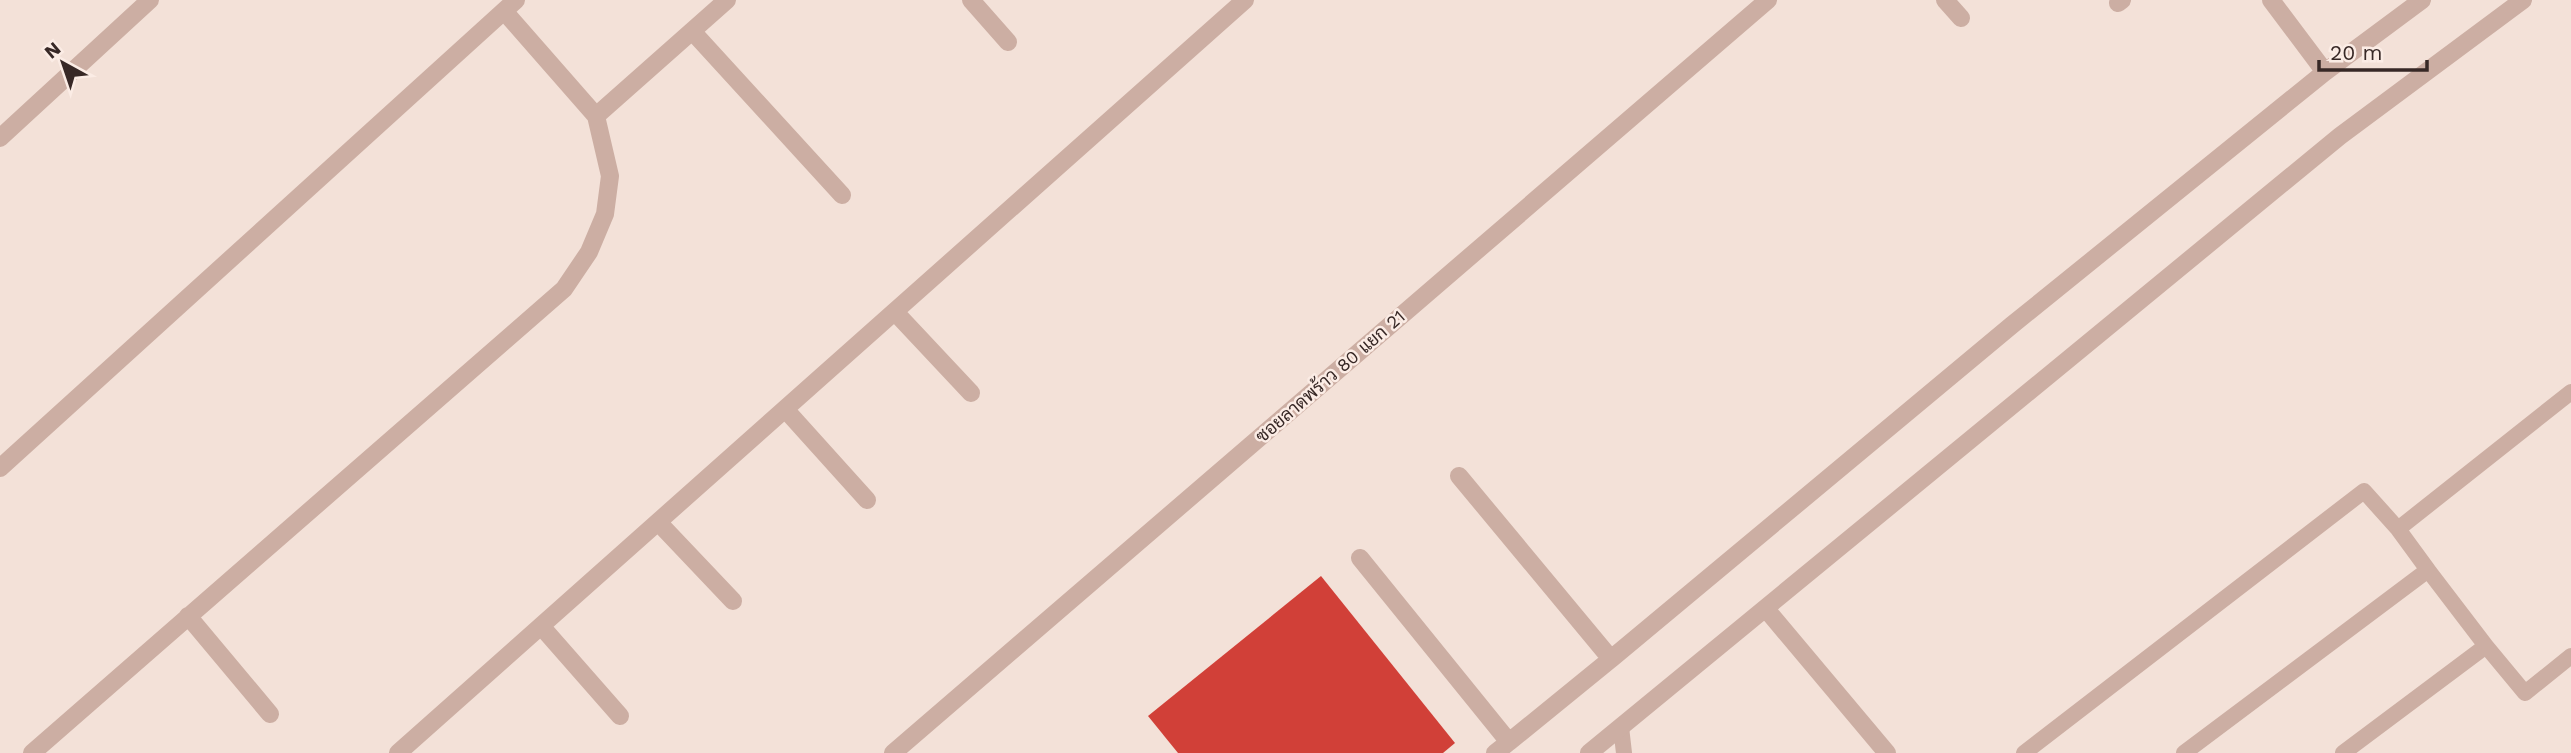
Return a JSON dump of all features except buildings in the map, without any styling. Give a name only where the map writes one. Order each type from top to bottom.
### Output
[{"type":"street","points":[[0,138],[150,0]]},
{"type":"street","points":[[596,116],[727,0]]},
{"type":"street","points":[[971,0],[1008,42]]},
{"type":"street","points":[[398,753],[1245,0]]},
{"type":"street","name":"ซอยลาดพร้าว 80 แยก 21","points":[[893,753],[1768,0]]},
{"type":"street","points":[[1945,0],[1961,18]]},
{"type":"street","points":[[2271,0],[2325,72]]},
{"type":"street","points":[[1360,558],[1502,747],[2012,325],[2325,72],[2400,6],[2422,0]]},
{"type":"street","points":[[1589,753],[2340,136],[2523,0]]},
{"type":"street","points":[[0,468],[510,5],[596,116],[610,176],[606,214],[589,252],[564,289],[32,753]]},
{"type":"street","points":[[692,32],[842,195]]},
{"type":"street","points":[[895,312],[971,394]]},
{"type":"street","points":[[785,409],[867,499]]},
{"type":"street","points":[[1460,476],[1611,659]]},
{"type":"street","points":[[658,522],[733,601]]},
{"type":"street","points":[[1766,609],[1887,753]]},
{"type":"street","points":[[188,616],[270,715]]},
{"type":"street","points":[[541,626],[620,716]]},
{"type":"lane","points":[[2399,529],[2571,392]]},
{"type":"lane","points":[[2024,753],[2364,491],[2399,529],[2486,646],[2525,693],[2571,656]]},
{"type":"lane","points":[[2184,753],[2428,570]]},
{"type":"lane","points":[[2343,753],[2486,646]]},
{"type":"lane","points":[[1622,727],[1624,753]]}]
